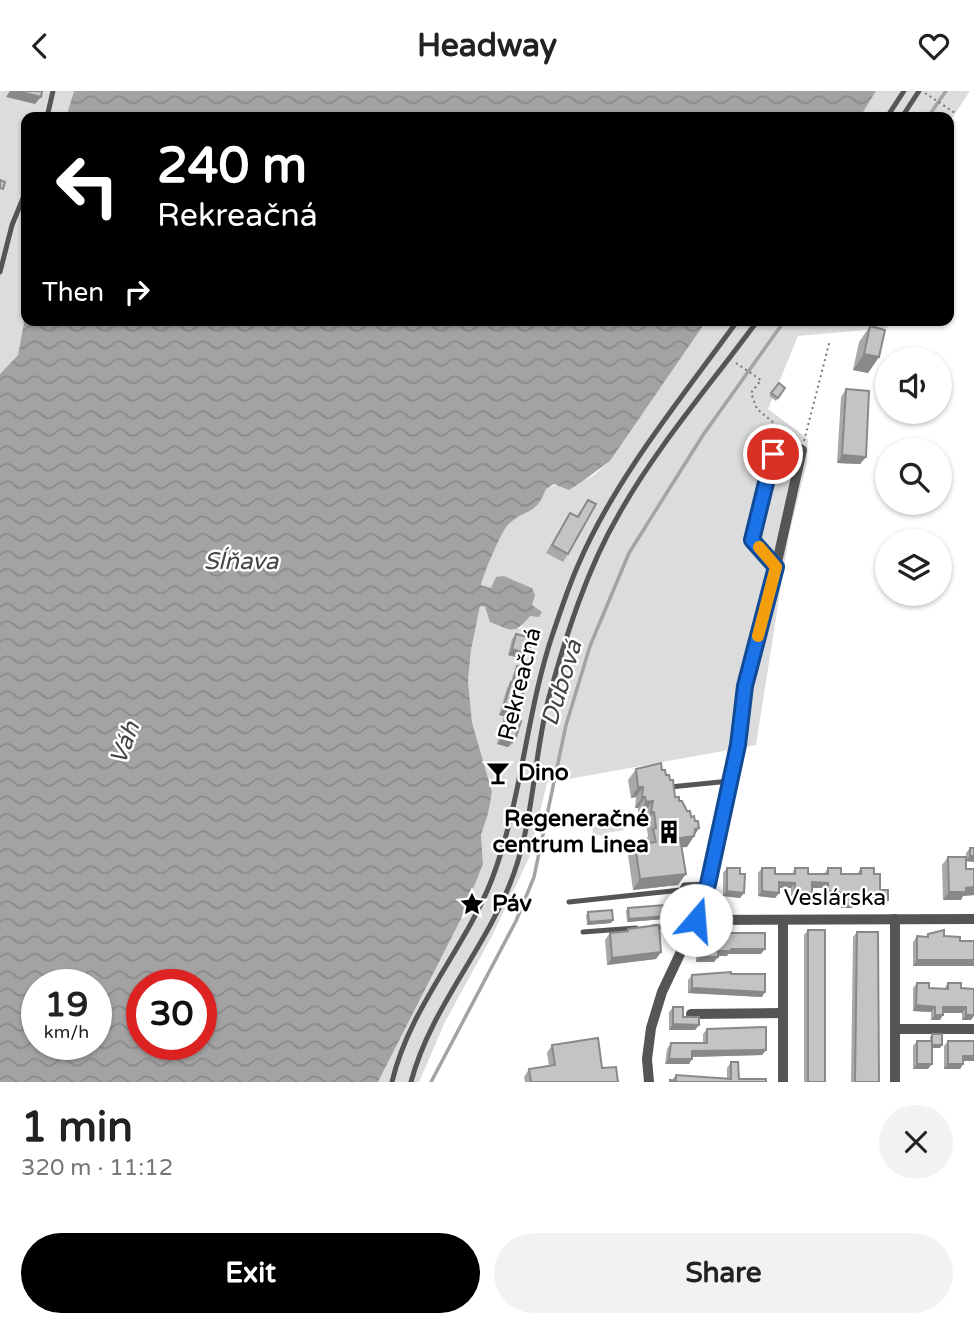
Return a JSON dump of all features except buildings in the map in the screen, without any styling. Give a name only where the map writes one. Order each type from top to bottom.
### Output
[{"type":"street","points":[[649,1082],[647,1059],[650,1028],[662,992],[696,920],[708,884],[738,745],[745,686],[776,567],[802,450],[788,443],[773,454],[752,540],[776,567]]},
{"type":"street","points":[[895,919],[895,1082]]},
{"type":"street","name":"Veslárska","points":[[696,920],[974,919]]},
{"type":"street","points":[[783,920],[783,1082]]},
{"type":"street","points":[[691,1014],[783,1013]]},
{"type":"street","points":[[895,1029],[974,1029]]},
{"type":"lane","points":[[48,112],[53,91]]},
{"type":"lane","points":[[890,112],[904,91]]},
{"type":"lane","points":[[905,112],[920,91]]},
{"type":"lane","points":[[0,272],[21,205]]},
{"type":"lane","points":[[0,232],[9,237]]},
{"type":"lane","name":"Rekreačná","points":[[392,1082],[396,1062],[408,1035],[472,920],[502,851],[536,698],[553,635],[579,562],[628,475],[734,326]]},
{"type":"lane","points":[[411,1082],[430,1031],[494,917],[514,872],[525,832],[549,698],[570,628],[591,572],[618,514],[648,468],[754,326]]},
{"type":"lane","points":[[579,562],[591,572]]},
{"type":"lane","points":[[670,787],[730,781]]},
{"type":"lane","points":[[569,902],[681,890],[684,885],[708,884]]},
{"type":"lane","points":[[583,932],[675,925],[690,932]]},
{"type":"path","points":[[920,91],[953,112]]},
{"type":"path","points":[[802,450],[830,340]]},
{"type":"path","points":[[738,365],[761,380],[751,393],[757,409],[786,433],[788,443]]},
{"type":"shaded area","points":[[0,91],[74,91],[68,112],[21,112],[21,326],[23,326],[18,355],[0,374]]},
{"type":"shaded area","points":[[876,91],[970,91],[954,115],[954,112],[863,112]]},
{"type":"shaded area","points":[[703,326],[889,328],[798,336],[768,409],[808,439],[807,462],[789,535],[756,745],[547,783],[529,858],[493,934],[445,1022],[419,1082],[378,1082],[462,917],[483,864],[481,835],[492,792],[472,722],[468,681],[471,650],[480,605],[520,629],[529,615],[532,588],[504,576],[491,588],[481,585],[493,553],[508,525],[534,508],[546,489],[590,478],[610,461]]},
{"type":"shaded area","points":[[621,814],[624,830],[607,833],[602,839],[601,835],[593,835],[591,817],[597,816],[601,824],[605,815]]},
{"type":"water","points":[[74,91],[876,91],[863,112],[68,112]]},
{"type":"water","name":"Sĺňava","points":[[23,326],[703,326],[610,461],[569,490],[554,484],[546,489],[534,508],[508,525],[493,554],[481,585],[491,588],[496,577],[504,576],[532,588],[535,595],[532,605],[542,612],[539,617],[530,616],[520,627],[512,629],[490,622],[485,607],[480,606],[468,681],[472,722],[492,792],[481,835],[483,864],[462,917],[378,1082],[0,1082],[0,374],[18,355]]},
{"type":"waterway","name":"Dubová","points":[[931,112],[946,91]]},
{"type":"waterway","name":"Dubová","points":[[431,1082],[516,921],[534,877],[566,725],[590,646],[629,553],[703,435],[781,326]]},
{"type":"slow traffic","points":[[758,636],[776,567],[759,547]]},
{"type":"place","name":"Dino","points":[[498,773]]},
{"type":"place","name":"Regeneračné centrum Linea","points":[[669,832]]},
{"type":"place","name":"Páv","points":[[472,904]]},
{"type":"route","points":[[696,920],[708,884],[738,745],[745,686],[776,567],[752,540],[773,454]]},
{"type":"water label","name":"Váh","points":[[125,743]]}]
